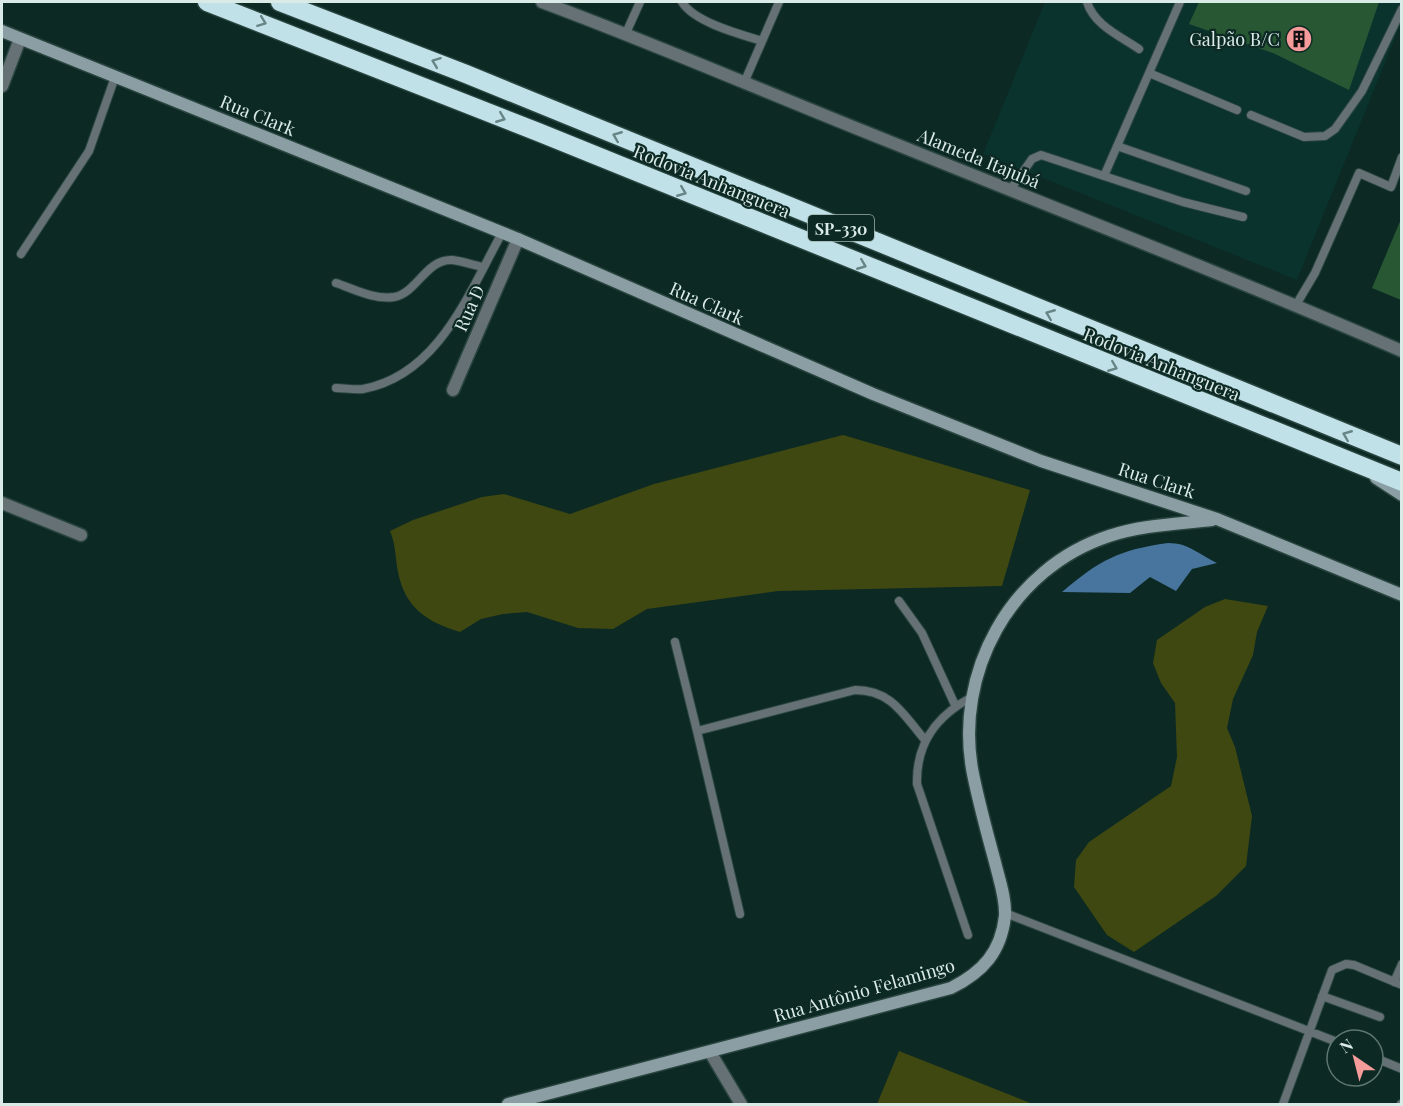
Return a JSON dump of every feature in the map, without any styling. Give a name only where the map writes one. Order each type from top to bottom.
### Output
[{"type":"highway","name":"Rodovia Anhanguera","points":[[207,2],[462,102],[1401,482]]},
{"type":"highway","name":"Rodovia Anhanguera","points":[[280,2],[466,74],[1401,456]]},
{"type":"main road","name":"Rua Clark","points":[[2,31],[518,239],[873,394],[1041,460],[1217,519],[1401,595]]},
{"type":"main road","points":[[1352,462],[1401,495]]},
{"type":"main road","name":"Rua Antônio Felamingo","points":[[508,1104],[951,988],[983,968],[994,954],[1005,914],[1001,886],[973,771],[969,737],[972,696],[979,664],[994,630],[1018,598],[1058,559],[1109,536],[1138,529],[1217,519]]},
{"type":"street","name":"Alameda Itajubá","points":[[542,2],[626,33],[744,83],[1296,305],[1401,351]]},
{"type":"street","points":[[2,86],[20,39]]},
{"type":"street","name":"Rua D","points":[[453,390],[518,239]]},
{"type":"street","points":[[2,503],[81,535]]},
{"type":"street","points":[[710,1052],[741,1104]]},
{"type":"lane","points":[[626,33],[640,2]]},
{"type":"lane","points":[[682,2],[687,10],[724,28],[762,41]]},
{"type":"lane","points":[[744,83],[778,2]]},
{"type":"lane","points":[[1087,2],[1090,11],[1100,23],[1139,49]]},
{"type":"lane","points":[[1104,176],[1180,2]]},
{"type":"lane","points":[[1251,115],[1304,137],[1325,136],[1335,129],[1362,91],[1401,9]]},
{"type":"lane","points":[[1149,73],[1237,110]]},
{"type":"lane","points":[[21,254],[89,151],[115,77]]},
{"type":"lane","points":[[1117,146],[1246,191]]},
{"type":"lane","points":[[1010,190],[1032,159],[1041,155],[1183,202],[1243,217]]},
{"type":"lane","points":[[1296,305],[1316,273],[1359,173],[1391,186],[1401,157]]},
{"type":"lane","points":[[336,388],[363,389],[393,377],[431,351],[447,332],[502,233]]},
{"type":"lane","points":[[336,283],[374,296],[393,297],[405,293],[426,272],[446,261],[483,267]]},
{"type":"lane","points":[[899,600],[922,633],[955,705]]},
{"type":"lane","points":[[675,642],[740,914]]},
{"type":"lane","points":[[697,731],[855,690],[872,690],[882,694],[894,704],[925,740]]},
{"type":"lane","points":[[968,935],[917,784],[917,762],[925,740],[955,705],[972,696]]},
{"type":"lane","points":[[1005,914],[1325,1037]]},
{"type":"lane","points":[[1283,1104],[1332,970],[1346,963],[1398,983],[1401,964]]},
{"type":"lane","points":[[1322,996],[1380,1017]]},
{"type":"lane","points":[[1385,1062],[1401,1069]]},
{"type":"shaded area","points":[[1045,2],[1401,2],[1401,23],[1297,280],[983,154]]},
{"type":"green space","points":[[843,435],[1030,490],[1002,586],[778,591],[647,609],[613,629],[578,628],[527,612],[503,614],[481,619],[460,632],[437,623],[419,612],[401,585],[390,531],[413,520],[482,497],[504,494],[570,514],[654,484]]},
{"type":"green space","points":[[1225,599],[1268,606],[1257,632],[1253,655],[1233,699],[1227,728],[1235,747],[1252,816],[1246,866],[1216,896],[1134,952],[1107,935],[1074,887],[1076,860],[1089,842],[1171,786],[1177,757],[1175,703],[1161,683],[1153,663],[1157,640],[1205,607]]},
{"type":"green space","points":[[899,1051],[1033,1104],[877,1104]]},
{"type":"water","points":[[1168,543],[1188,547],[1217,563],[1192,569],[1176,591],[1150,577],[1130,593],[1062,592],[1110,558],[1136,549]]},
{"type":"building","name":"Galpão B/C","points":[[1199,2],[1379,2],[1349,90],[1273,53],[1189,24]]},
{"type":"building","points":[[1401,219],[1401,300],[1372,288]]},
{"type":"place","name":"Galpão B/C","points":[[1299,39]]}]
